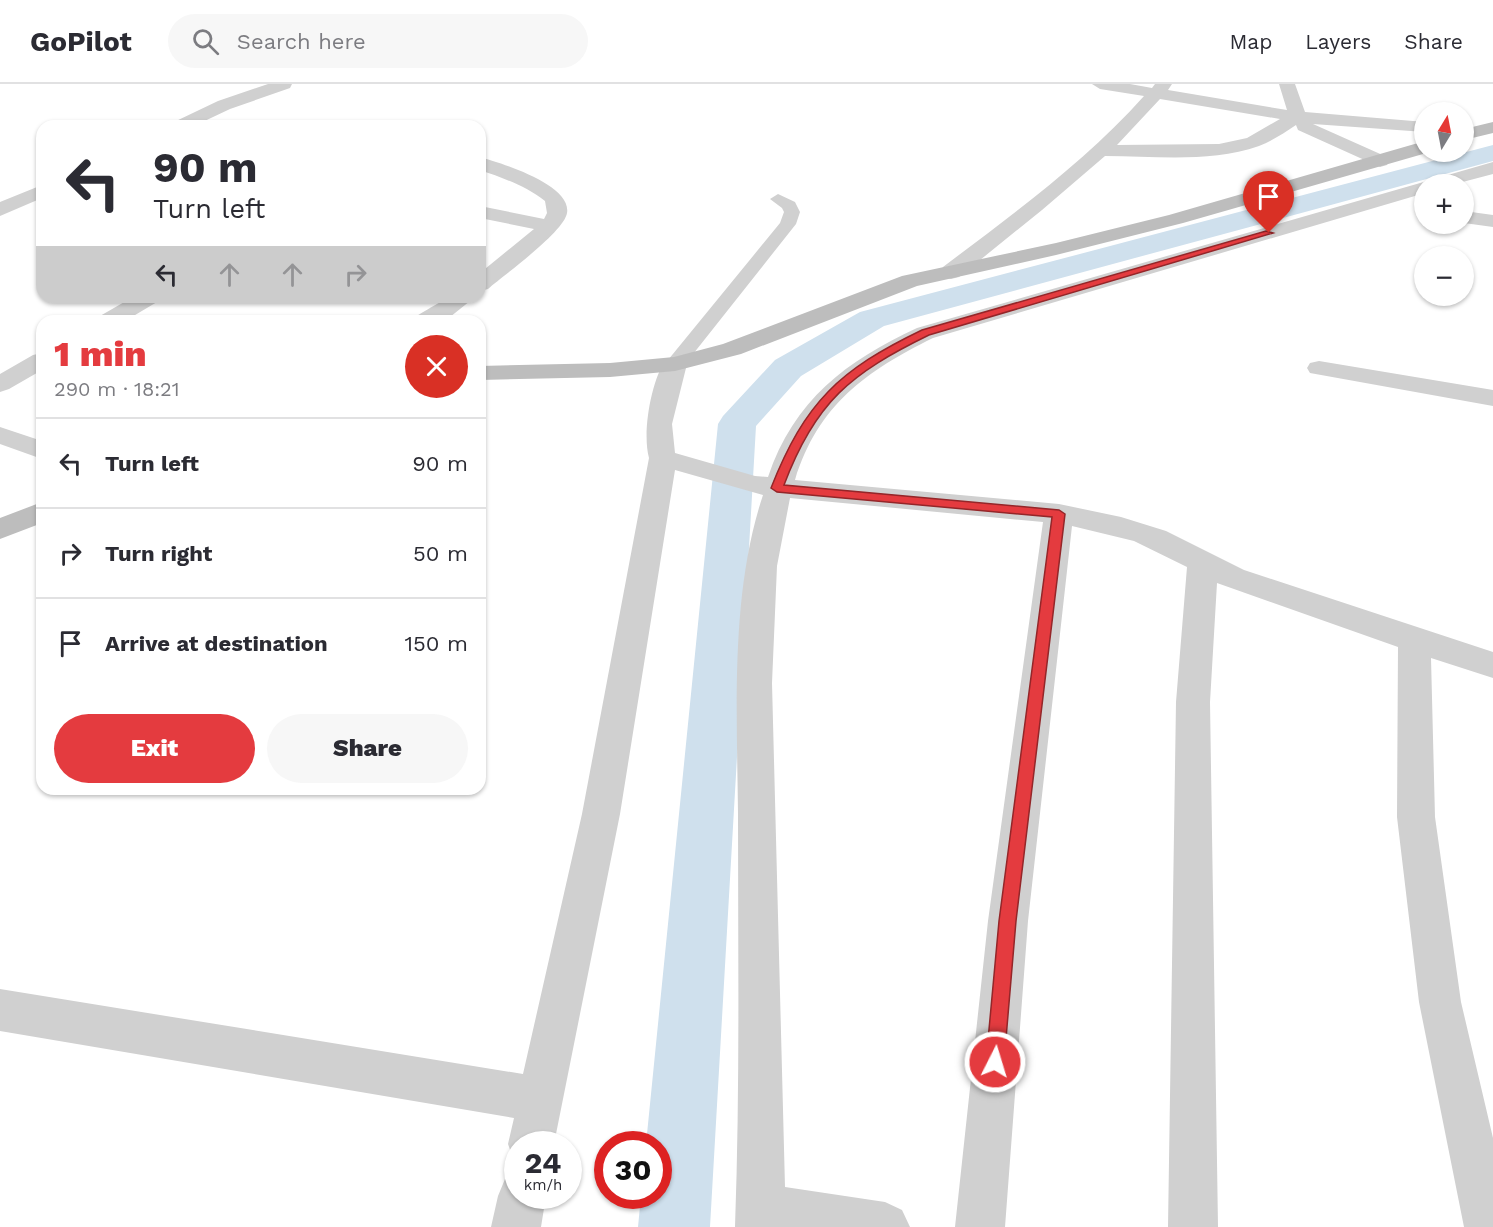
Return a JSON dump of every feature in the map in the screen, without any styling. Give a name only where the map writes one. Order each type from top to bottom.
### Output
[{"type":"main road","points":[[486,373],[610,370],[675,364],[732,349],[910,281],[1056,249],[1176,219],[1414,150]]},
{"type":"main road","points":[[0,529],[36,514]]},
{"type":"street","points":[[193,120],[224,105],[284,84]]},
{"type":"street","points":[[1100,84],[1160,89],[1294,118],[1414,126]]},
{"type":"street","points":[[1287,84],[1295,103],[1294,118]]},
{"type":"street","points":[[951,272],[1100,150],[1160,89]]},
{"type":"street","points":[[1100,150],[1219,150],[1251,143],[1274,132],[1294,118]]},
{"type":"street","points":[[1294,118],[1380,161]]},
{"type":"street","points":[[486,165],[545,190],[555,199],[557,213],[550,226],[486,279]]},
{"type":"street","points":[[1471,174],[1493,168]]},
{"type":"street","points":[[885,1227],[761,1217],[756,693],[759,583],[766,486],[789,456],[810,418],[837,387],[884,352],[925,333],[1414,191]]},
{"type":"street","points":[[0,210],[36,194]]},
{"type":"street","points":[[1377,201],[1414,208]]},
{"type":"street","points":[[486,213],[550,226]]},
{"type":"street","points":[[1474,218],[1493,221]]},
{"type":"street","points":[[118,315],[139,303]]},
{"type":"street","points":[[438,315],[455,303]]},
{"type":"street","points":[[0,384],[36,363]]},
{"type":"street","points":[[675,364],[658,427],[658,447],[670,460],[766,486],[1059,514],[1154,537],[1230,576],[1414,641],[1493,665]]},
{"type":"street","points":[[1319,368],[1493,398]]},
{"type":"street","points":[[0,435],[36,449]]},
{"type":"street","points":[[533,1131],[601,814],[670,460]]},
{"type":"street","points":[[980,1227],[1008,921],[1059,514]]},
{"type":"street","points":[[1193,1227],[1193,702],[1203,561]]},
{"type":"street","points":[[1414,641],[1416,817],[1440,1002],[1489,1227]]},
{"type":"street","points":[[0,1010],[539,1099]]},
{"type":"street","points":[[516,1227],[519,1209]]},
{"type":"lane","points":[[675,364],[788,224],[792,212],[789,205],[778,199]]},
{"type":"waterway","points":[[674,1227],[737,424],[788,368],[872,319],[1493,153]]},
{"type":"route","points":[[995,1062],[1008,921],[1059,514],[777,488],[789,456],[810,418],[837,387],[884,352],[925,333],[1269,233]]}]
